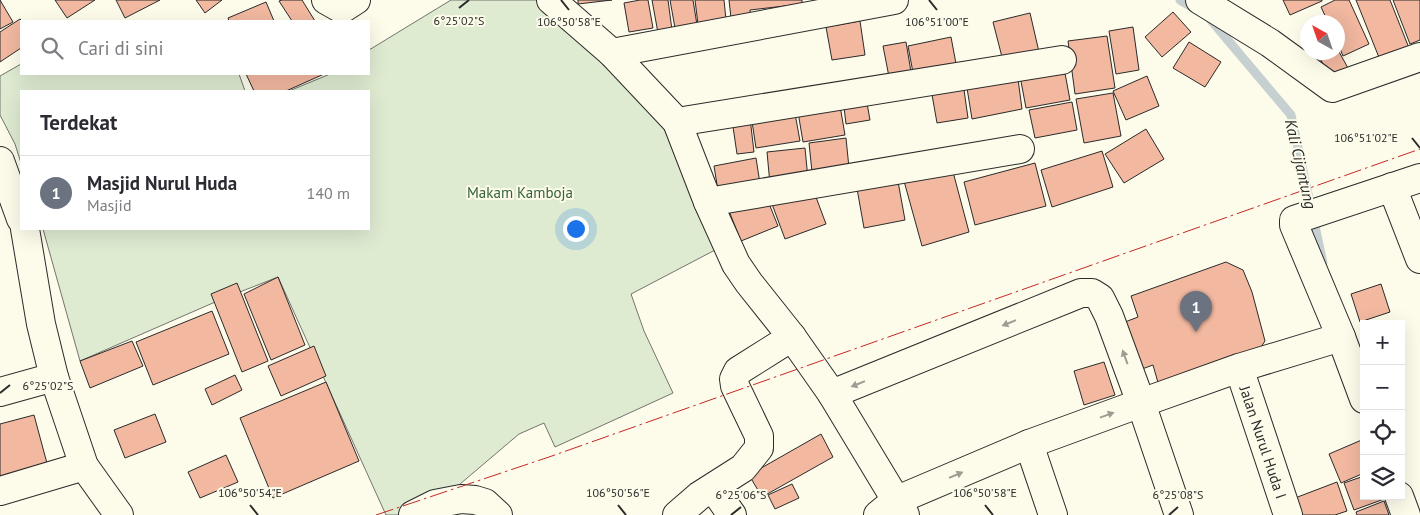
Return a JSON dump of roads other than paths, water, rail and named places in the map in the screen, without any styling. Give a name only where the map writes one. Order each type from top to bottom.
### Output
[{"type":"street","points":[[326,0],[342,9],[356,0]]},
{"type":"street","points":[[550,0],[612,53],[677,122],[708,202],[736,264],[792,337],[832,394],[890,511],[1029,444],[1239,368],[1341,337]]},
{"type":"street","points":[[612,53],[894,0]]},
{"type":"street","points":[[1200,0],[1270,43],[1332,88],[1420,57]]},
{"type":"street","points":[[677,122],[1062,60]]},
{"type":"street","points":[[708,202],[1020,149]]},
{"type":"street","points":[[0,161],[20,216]]},
{"type":"street","points":[[1360,388],[1341,337],[1294,225],[1294,220],[1420,178]]},
{"type":"street","points":[[1392,188],[1420,259]]},
{"type":"street","points":[[24,230],[41,324],[54,377],[84,466],[119,515]]},
{"type":"street","points":[[832,394],[1081,293],[1092,293],[1100,298],[1109,316],[1179,515]]},
{"type":"street","points":[[677,515],[699,496],[743,468],[759,448],[759,436],[734,386],[734,379],[738,371],[792,337]]},
{"type":"street","name":"Jalan Nurul Huda I","points":[[1239,368],[1288,515]]},
{"type":"street","points":[[0,392],[54,377]]},
{"type":"street","points":[[1029,444],[1053,515]]},
{"type":"street","points":[[0,490],[84,466]]},
{"type":"street","points":[[713,488],[732,515]]},
{"type":"street","points":[[413,515],[435,504],[461,499],[485,503],[498,515]]},
{"type":"street","points":[[1400,500],[1406,515]]},
{"type":"waterway","name":"Kali Cijantung","points":[[1180,0],[1197,10]]},
{"type":"waterway","name":"Kali Cijantung","points":[[1210,19],[1291,115],[1323,263]]},
{"type":"place","name":"Masjid Nurul Huda","points":[[1196,332]]},
{"type":"park label","name":"Makam Kamboja","points":[[520,192]]}]
